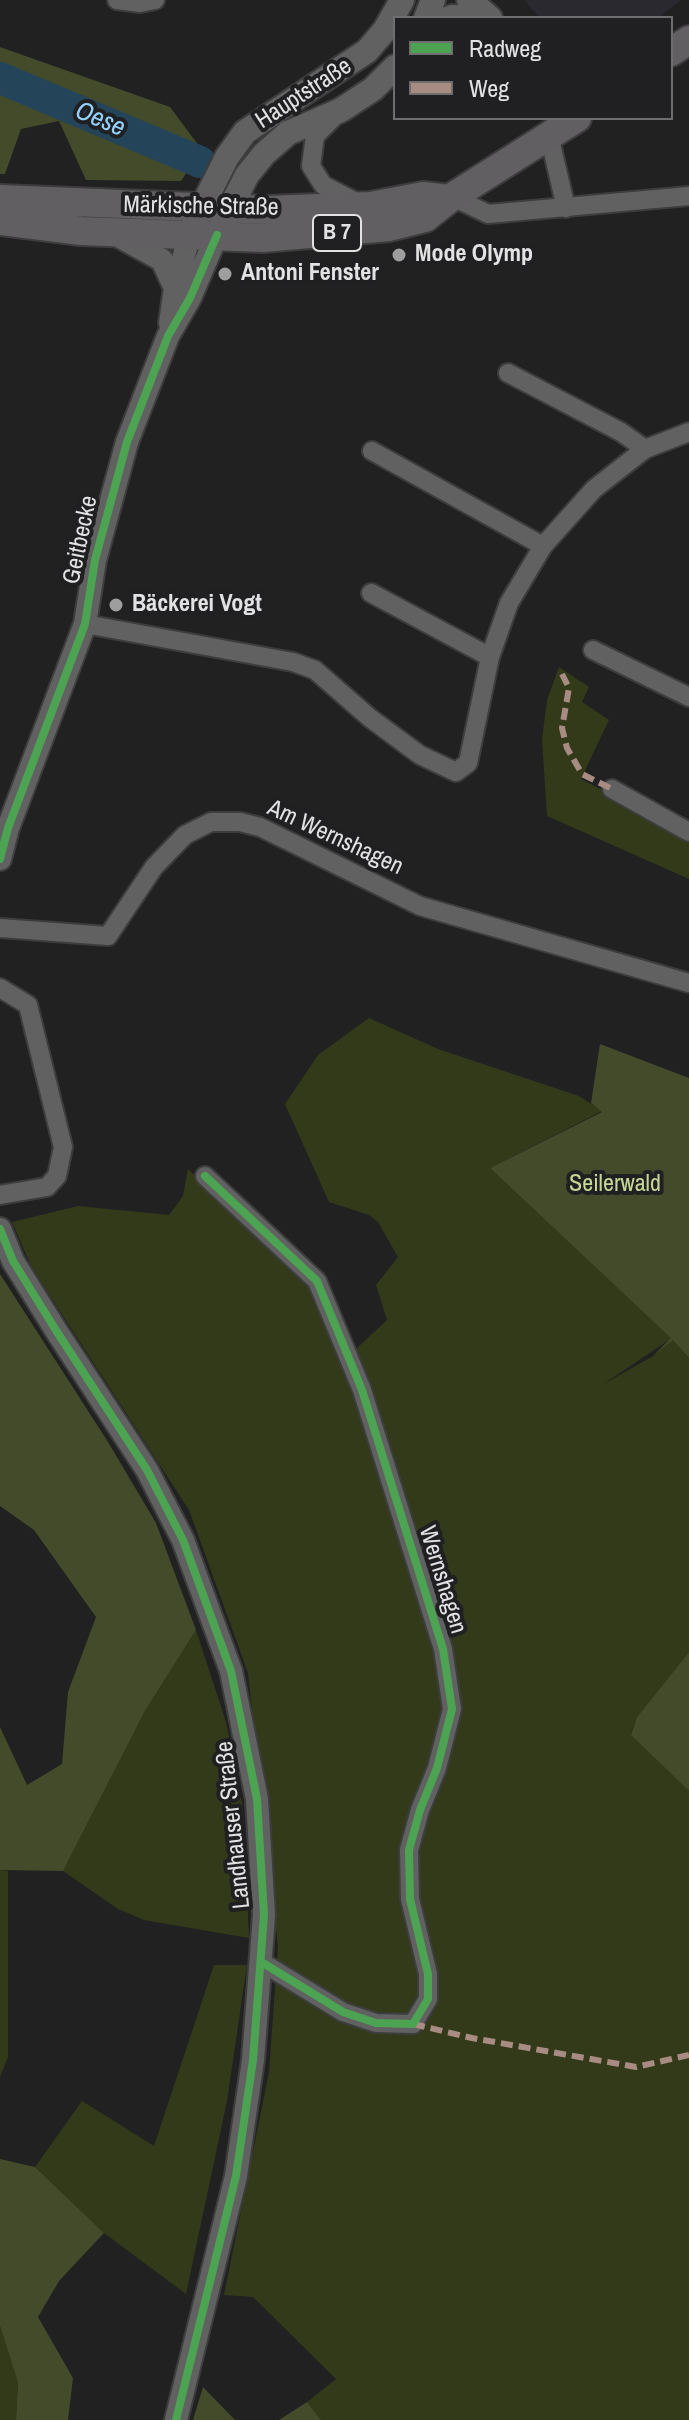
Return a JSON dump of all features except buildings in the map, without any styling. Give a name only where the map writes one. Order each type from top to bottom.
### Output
[{"type":"main road","name":"Hauptstraße","points":[[204,235],[200,208],[227,157],[245,132],[367,51],[385,30],[402,0]]},
{"type":"main road","name":"Hauptstraße","points":[[204,235],[230,210],[264,154],[288,133],[341,110],[373,89],[393,69]]},
{"type":"main road","name":"Märkische Straße","points":[[204,235],[276,237],[389,227],[425,218],[563,125]]},
{"type":"main road","name":"Märkische Straße","points":[[0,199],[230,210],[371,206],[423,196],[451,198]]},
{"type":"main road","name":"B 7","points":[[0,221],[110,232],[204,235]]},
{"type":"street","points":[[117,0],[140,3],[155,0]]},
{"type":"street","points":[[446,16],[482,11]]},
{"type":"street","name":"Hauptstraße","points":[[341,110],[315,136],[311,166],[323,185],[336,194],[371,206]]},
{"type":"street","points":[[563,125],[566,208]]},
{"type":"street","points":[[451,198],[488,214],[689,196]]},
{"type":"street","points":[[110,232],[162,260],[175,288]]},
{"type":"street","name":"Geitbecke","points":[[168,336],[175,288],[204,235]]},
{"type":"street","name":"Geitbecke","points":[[0,859],[8,828],[85,624],[108,505],[127,442],[168,336],[190,298],[204,235]]},
{"type":"street","points":[[508,373],[621,432],[645,449]]},
{"type":"street","points":[[85,624],[315,670],[370,718],[420,755],[456,772],[468,763],[490,657],[509,603],[543,546],[594,489],[645,449],[689,432]]},
{"type":"street","points":[[372,451],[543,546]]},
{"type":"street","points":[[371,593],[490,657]]},
{"type":"street","points":[[593,650],[689,697]]},
{"type":"street","points":[[612,789],[689,832]]},
{"type":"street","name":"Am Wernshagen","points":[[0,928],[108,936],[154,867],[185,835],[211,822],[240,822],[260,827],[420,906],[689,983]]},
{"type":"street","points":[[0,988],[28,1005],[63,1147],[57,1176],[47,1187],[0,1195]]},
{"type":"street","name":"Wernshagen","points":[[205,1176],[317,1281],[362,1390],[443,1649],[452,1709],[437,1768],[420,1810],[409,1850],[410,1899],[428,1974],[428,1999],[413,2024],[376,2023],[343,2012],[263,1963]]},
{"type":"street","name":"Landhauser Straße","points":[[0,1229],[13,1261],[147,1470],[183,1540],[231,1671],[257,1799],[264,1915],[263,1963],[236,2176],[176,2420]]},
{"type":"shaded area","points":[[524,0],[681,0],[661,16],[538,16]]},
{"type":"green space","points":[[0,47],[170,107],[202,150],[181,181],[86,180],[59,121],[21,129],[5,174],[0,174]]},
{"type":"green space","points":[[559,667],[589,687],[582,702],[609,720],[581,779],[689,835],[689,879],[547,816],[542,740],[547,700]]},
{"type":"green space","points":[[369,1018],[438,1049],[579,1096],[602,1111],[490,1168],[672,1338],[602,1385],[653,1356],[673,1339],[689,1358],[689,1652],[637,1717],[631,1734],[689,1791],[689,2420],[321,2420],[307,2402],[336,2379],[253,2297],[224,2295],[269,2072],[278,1947],[248,1673],[189,1510],[32,1268],[12,1222],[78,1206],[169,1215],[183,1196],[188,1169],[313,1287],[341,1355],[357,1348],[387,1320],[376,1285],[398,1257],[378,1222],[369,1215],[329,1202],[285,1104],[318,1055]]},
{"type":"green space","name":"Seilerwald","points":[[600,1044],[689,1078],[689,1358],[673,1340],[653,1356],[671,1338],[490,1168],[602,1112],[591,1103]]},
{"type":"green space","points":[[0,1274],[156,1523],[196,1630],[145,1711],[63,1871],[0,1870],[0,1727],[27,1785],[62,1764],[68,1692],[96,1617],[34,1530],[0,1506]]},
{"type":"green space","points":[[196,1630],[226,1722],[243,1809],[249,1938],[144,1920],[118,1909],[63,1871],[145,1711]]},
{"type":"green space","points":[[689,1652],[689,1791],[631,1735],[637,1717]]},
{"type":"green space","points":[[0,1870],[8,1871],[8,2057],[0,2077]]},
{"type":"green space","points":[[214,1965],[247,1965],[227,2101],[186,2294],[104,2233],[35,2167],[82,2101],[154,2146]]},
{"type":"green space","points":[[0,2159],[35,2167],[104,2233],[59,2281],[38,2317],[73,2378],[68,2420],[16,2420],[18,2383],[0,2326]]},
{"type":"green space","points":[[0,2326],[18,2383],[16,2420],[0,2420]]},
{"type":"green space","points":[[203,2387],[235,2420],[193,2420]]},
{"type":"green space","points":[[307,2402],[321,2420],[279,2420]]},
{"type":"waterway","name":"Oese","points":[[0,78],[200,162]]},
{"type":"marked path","points":[[562,674],[569,688],[562,728],[567,748],[582,774],[612,789]]},
{"type":"marked path","points":[[413,2024],[472,2038],[636,2067],[689,2055]]},
{"type":"cycle path","points":[[0,859],[8,828],[85,624],[95,560],[127,442],[168,336],[190,298],[217,235]]},
{"type":"cycle path","points":[[205,1176],[317,1281],[362,1390],[443,1649],[452,1709],[437,1768],[420,1810],[409,1850],[410,1899],[428,1974],[428,1999],[413,2024],[376,2023],[343,2012],[263,1963]]},
{"type":"cycle path","points":[[0,1229],[13,1261],[147,1470],[183,1540],[231,1671],[257,1799],[264,1915],[253,2060],[236,2176],[176,2420]]},
{"type":"place","name":"Mode Olymp","points":[[399,255]]},
{"type":"place","name":"Antoni Fenster","points":[[225,274]]},
{"type":"place","name":"Bäckerei Vogt","points":[[116,605]]}]
